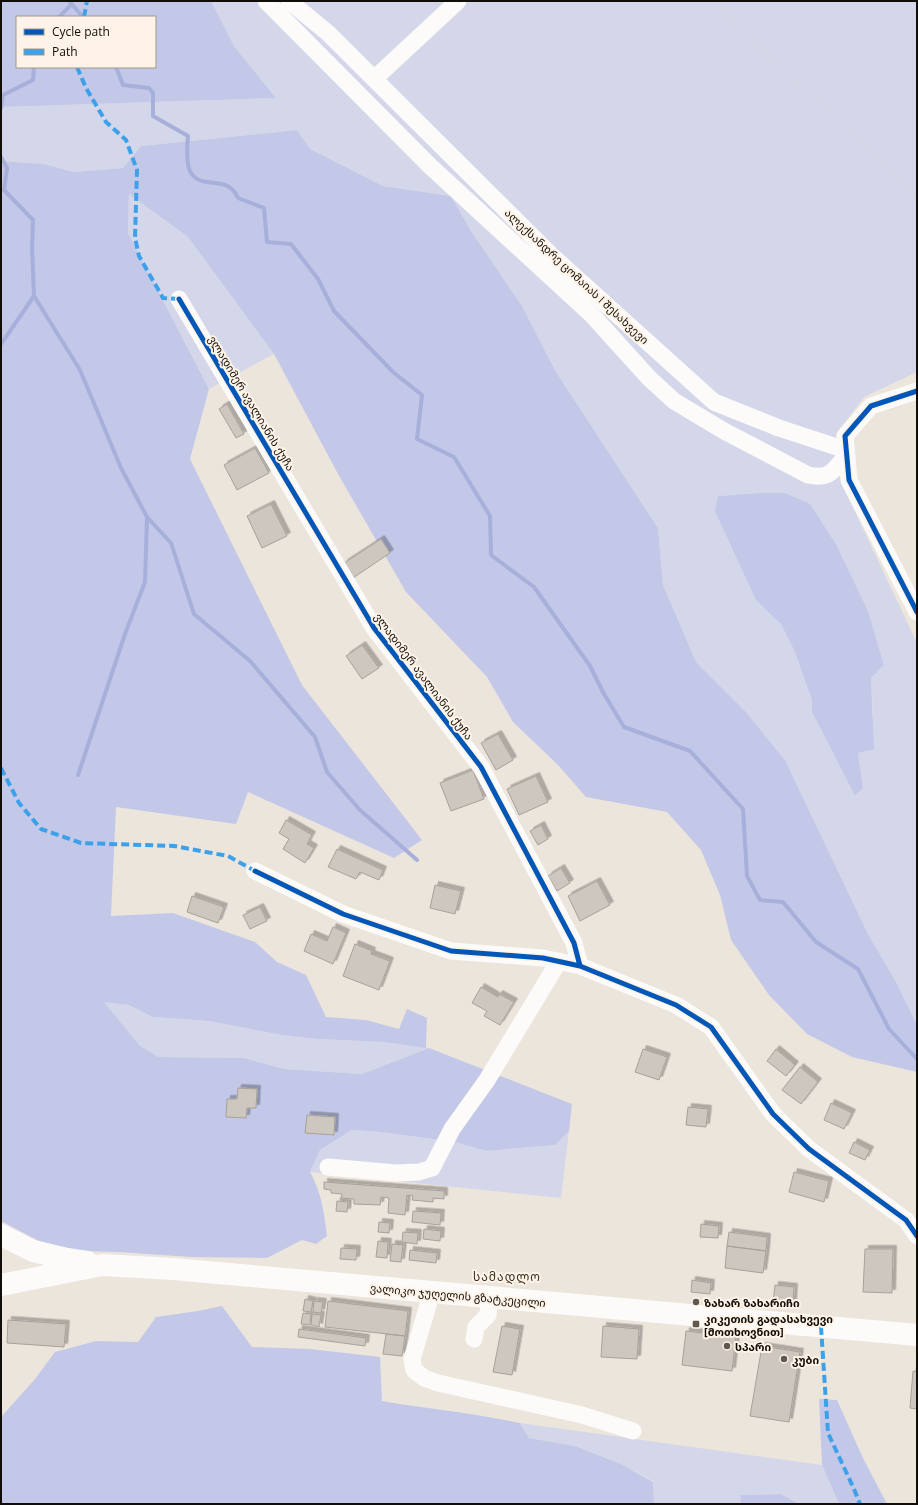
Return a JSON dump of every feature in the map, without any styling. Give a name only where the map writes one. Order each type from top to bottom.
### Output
[{"type":"main road","points":[[1,1235],[33,1251],[67,1260],[102,1265]]},
{"type":"main road","name":"ვალიკო ჯუღელის გზატკეცილი","points":[[1,1285],[102,1265],[173,1269],[917,1335]]},
{"type":"street","points":[[266,1],[430,166],[592,315],[649,378],[674,401],[724,431],[808,475],[819,477],[827,476],[846,452]]},
{"type":"street","name":"ალექსანდრე ცომაიას I შესახვევი","points":[[289,1],[328,33],[551,255],[714,402],[779,428],[846,452]]},
{"type":"street","points":[[374,79],[458,1]]},
{"type":"street","name":"ვლადიმერ ავალიანის ქუჩა","points":[[179,299],[374,628],[481,767],[574,943],[580,966]]},
{"type":"street","points":[[917,391],[871,406],[845,436],[849,480],[917,612]]},
{"type":"street","points":[[255,871],[343,914],[451,951],[542,958],[580,966],[676,1005],[711,1027],[773,1114],[809,1149],[906,1220],[917,1236]]},
{"type":"street","points":[[328,1167],[396,1173],[419,1172],[432,1168],[452,1129],[487,1080],[558,961]]},
{"type":"street","points":[[432,1292],[412,1359],[414,1370],[424,1378],[438,1383],[582,1415],[633,1431]]},
{"type":"street","points":[[474,1339],[476,1327],[488,1315],[490,1297]]},
{"type":"path","points":[[712,1],[917,197]]},
{"type":"shaded area","points":[[1,1],[211,1],[234,46],[276,98],[1,107]]},
{"type":"shaded area","points":[[211,1],[917,1],[917,372],[864,397],[836,434],[841,482],[917,643],[917,1025],[896,982],[868,934],[785,760],[746,712],[696,662],[663,585],[658,528],[556,372],[522,306],[471,231],[451,196],[383,186],[310,149],[297,130],[141,146],[124,168],[74,172],[44,164],[1,161],[1,107],[276,98],[234,46]],"holes":[[[785,493],[837,546],[868,611],[884,665],[871,678],[873,715],[858,753],[863,788],[855,796],[812,712],[813,700],[795,652],[718,496]]]},
{"type":"shaded area","points":[[297,130],[310,149],[383,186],[451,196],[471,231],[522,306],[556,372],[658,528],[663,585],[696,662],[746,712],[785,760],[868,934],[896,982],[917,1025],[917,1072],[852,1057],[807,1034],[769,995],[731,940],[720,895],[701,850],[667,812],[586,797],[558,765],[513,722],[487,677],[406,592],[338,474],[274,354],[188,237],[129,194],[128,233],[209,389],[190,459],[302,685],[422,840],[394,858],[248,792],[236,824],[116,807],[111,916],[173,913],[255,942],[277,962],[306,975],[326,1017],[366,1020],[399,1029],[407,1009],[427,1018],[426,1048],[384,1042],[317,1039],[282,1035],[209,1021],[153,1017],[129,1005],[104,1002],[140,1046],[159,1057],[244,1058],[284,1069],[362,1074],[429,1048],[572,1104],[569,1131],[555,1145],[486,1151],[455,1142],[381,1132],[352,1130],[320,1150],[310,1172],[320,1196],[327,1236],[316,1244],[302,1240],[267,1258],[191,1257],[78,1251],[39,1241],[1,1221],[1,161],[44,164],[74,172],[123,168],[141,146]]},
{"type":"shaded area","points":[[129,194],[188,237],[274,354],[209,389],[128,233]]},
{"type":"shaded area","points":[[785,493],[810,504],[837,546],[868,611],[884,665],[871,678],[874,749],[858,753],[863,788],[855,796],[812,712],[812,700],[795,652],[781,624],[756,600],[715,511],[718,496]]},
{"type":"shaded area","points":[[103,1001],[129,1005],[153,1017],[209,1021],[282,1035],[317,1039],[384,1042],[429,1048],[362,1074],[284,1069],[244,1058],[159,1057],[140,1046]]},
{"type":"shaded area","points":[[352,1130],[381,1132],[455,1142],[486,1151],[555,1145],[569,1131],[561,1198],[310,1172],[320,1150]]},
{"type":"shaded area","points":[[222,1306],[252,1347],[310,1349],[380,1357],[382,1401],[486,1416],[520,1423],[529,1438],[575,1446],[621,1464],[653,1482],[654,1504],[1,1504],[1,1417],[35,1379],[55,1352],[96,1341],[138,1342],[156,1317]]},
{"type":"shaded area","points":[[819,1399],[837,1400],[863,1458],[887,1504],[839,1504],[822,1465]]},
{"type":"shaded area","points":[[520,1423],[822,1465],[839,1504],[799,1504],[781,1494],[740,1495],[741,1504],[654,1504],[653,1481],[621,1464],[575,1446],[529,1438]]},
{"type":"shaded area","points":[[781,1494],[799,1504],[741,1504],[740,1495]]},
{"type":"building","points":[[227,404],[244,434],[236,438],[219,409]]},
{"type":"building","points":[[255,448],[269,473],[237,490],[224,465]]},
{"type":"building","points":[[271,504],[287,536],[262,548],[247,516]]},
{"type":"building","points":[[381,539],[390,553],[353,578],[344,563]]},
{"type":"building","points":[[362,645],[379,668],[362,679],[346,656]]},
{"type":"building","points":[[498,734],[513,760],[496,770],[481,743]]},
{"type":"building","points":[[473,770],[484,799],[451,811],[440,783]]},
{"type":"building","points":[[536,776],[548,802],[519,815],[507,789]]},
{"type":"building","points":[[286,820],[312,835],[307,844],[314,848],[305,863],[283,849],[289,839],[279,833]]},
{"type":"building","points":[[541,825],[548,839],[538,845],[530,831]]},
{"type":"building","points":[[337,849],[383,870],[379,880],[360,872],[356,879],[328,867]]},
{"type":"building","points":[[561,868],[570,883],[557,891],[548,876]]},
{"type":"building","points":[[597,881],[610,905],[580,921],[568,896]]},
{"type":"building","points":[[435,885],[461,891],[455,914],[430,908]]},
{"type":"building","points":[[192,896],[224,907],[218,923],[187,912]]},
{"type":"building","points":[[260,907],[267,921],[250,929],[243,915]]},
{"type":"building","points":[[333,927],[346,933],[333,964],[304,951],[311,934],[327,941]]},
{"type":"building","points":[[355,944],[372,951],[371,954],[390,961],[379,990],[343,976]]},
{"type":"building","points":[[481,987],[498,997],[499,994],[514,1002],[500,1025],[484,1016],[487,1011],[472,1003]]},
{"type":"building","points":[[643,1049],[667,1057],[659,1080],[635,1072]]},
{"type":"building","points":[[776,1049],[795,1065],[786,1076],[767,1061]]},
{"type":"building","points":[[800,1067],[818,1082],[801,1104],[782,1090]]},
{"type":"building","points":[[238,1088],[257,1089],[256,1108],[247,1108],[246,1118],[226,1117],[227,1099],[237,1099]]},
{"type":"building","points":[[831,1103],[852,1113],[844,1129],[824,1120]]},
{"type":"building","points":[[688,1107],[708,1109],[706,1127],[686,1125]]},
{"type":"building","points":[[307,1115],[335,1117],[334,1135],[305,1133]]},
{"type":"building","points":[[854,1142],[870,1150],[865,1160],[849,1153]]},
{"type":"building","points":[[794,1172],[829,1181],[824,1202],[789,1192]]},
{"type":"building","points":[[324,1182],[444,1191],[444,1199],[433,1198],[433,1202],[412,1200],[413,1196],[407,1195],[405,1215],[388,1213],[389,1198],[381,1197],[380,1205],[354,1204],[354,1199],[341,1198],[342,1194],[331,1193],[331,1190],[324,1189]]},
{"type":"building","points":[[337,1201],[348,1202],[347,1212],[336,1211]]},
{"type":"building","points":[[413,1211],[441,1213],[440,1225],[412,1222]]},
{"type":"building","points":[[379,1222],[390,1223],[389,1233],[378,1232]]},
{"type":"building","points":[[701,1224],[719,1226],[718,1238],[700,1237]]},
{"type":"building","points":[[424,1229],[441,1231],[440,1241],[423,1239]]},
{"type":"building","points":[[403,1232],[418,1233],[417,1244],[402,1242]]},
{"type":"building","points":[[729,1232],[767,1237],[766,1251],[727,1246]]},
{"type":"building","points":[[378,1241],[388,1242],[387,1258],[376,1257]]},
{"type":"building","points":[[392,1244],[403,1245],[401,1262],[390,1261]]},
{"type":"building","points":[[727,1246],[766,1251],[763,1273],[725,1268]]},
{"type":"building","points":[[341,1248],[357,1249],[356,1260],[340,1259]]},
{"type":"building","points":[[865,1249],[893,1249],[892,1293],[863,1292]]},
{"type":"building","points":[[410,1250],[437,1253],[436,1263],[409,1260]]},
{"type":"building","points":[[692,1280],[711,1283],[710,1294],[691,1292]]},
{"type":"building","points":[[775,1285],[794,1287],[793,1303],[773,1302]]},
{"type":"building","points":[[305,1299],[313,1301],[311,1312],[303,1311]]},
{"type":"building","points":[[314,1301],[323,1302],[321,1313],[313,1312]]},
{"type":"building","points":[[328,1301],[408,1311],[405,1336],[325,1327]]},
{"type":"building","points":[[303,1313],[311,1314],[310,1325],[301,1324]]},
{"type":"building","points":[[312,1314],[321,1315],[319,1327],[311,1325]]},
{"type":"building","points":[[8,1320],[66,1324],[64,1347],[7,1343]]},
{"type":"building","points":[[502,1326],[520,1329],[512,1375],[493,1372]]},
{"type":"building","points":[[603,1326],[639,1329],[637,1359],[601,1357]]},
{"type":"building","points":[[299,1329],[366,1338],[365,1346],[298,1337]]},
{"type":"building","points":[[686,1331],[736,1337],[732,1371],[682,1365]]},
{"type":"building","points":[[386,1334],[405,1336],[402,1356],[383,1354]]},
{"type":"building","points":[[762,1346],[800,1352],[789,1422],[750,1416]]},
{"type":"building","points":[[913,1371],[917,1372],[917,1409],[910,1408]]},
{"type":"waterway","points":[[69,1],[82,16]]},
{"type":"waterway","points":[[60,16],[71,5]]},
{"type":"waterway","points":[[1,108],[3,95],[33,80],[34,68]]},
{"type":"waterway","points":[[116,68],[123,85],[149,88],[153,93],[153,116],[188,136],[187,149],[189,170],[191,173],[202,181],[228,186],[233,190],[238,198],[264,208],[267,242],[291,244],[318,279],[334,311],[393,372],[422,395],[417,439],[454,457],[490,516],[491,555],[534,587],[590,666],[604,694],[624,727],[690,751],[743,809],[747,876],[760,900],[783,902],[816,942],[858,969],[889,1029],[917,1059]]},
{"type":"waterway","points":[[1,157],[7,168],[4,190],[33,220],[32,248],[34,296],[1,344]]},
{"type":"waterway","points":[[34,296],[80,370],[121,468],[147,517],[145,582],[125,634],[78,775]]},
{"type":"waterway","points":[[147,517],[171,543],[194,614],[250,661],[315,737],[327,772],[360,810],[417,860]]},
{"type":"marked path","points":[[84,16],[87,1]]},
{"type":"marked path","points":[[77,68],[86,88],[106,122],[126,140],[137,170],[135,238],[139,256],[163,298],[179,299]]},
{"type":"marked path","points":[[1,768],[19,803],[41,829],[81,843],[174,846],[228,856],[255,871]]},
{"type":"marked path","points":[[821,1327],[828,1433],[860,1504]]},
{"type":"cycle path","points":[[179,299],[374,628],[481,767],[574,943],[580,966]]},
{"type":"cycle path","points":[[917,391],[871,406],[845,436],[849,480],[917,612]]},
{"type":"cycle path","points":[[255,871],[343,914],[451,951],[543,958],[580,966],[676,1005],[711,1027],[773,1114],[809,1149],[906,1220],[917,1236]]},
{"type":"place","name":"ზახარ ზახარიჩი","points":[[696,1302]]},
{"type":"place","name":"კიკეთის გადასახვევი [მოთხოვნით]","points":[[696,1324]]},
{"type":"place","name":"სპარი","points":[[727,1346]]},
{"type":"place","name":"კუბი","points":[[784,1359]]},
{"type":"district","name":"სამადლო","points":[[507,1276]]}]
